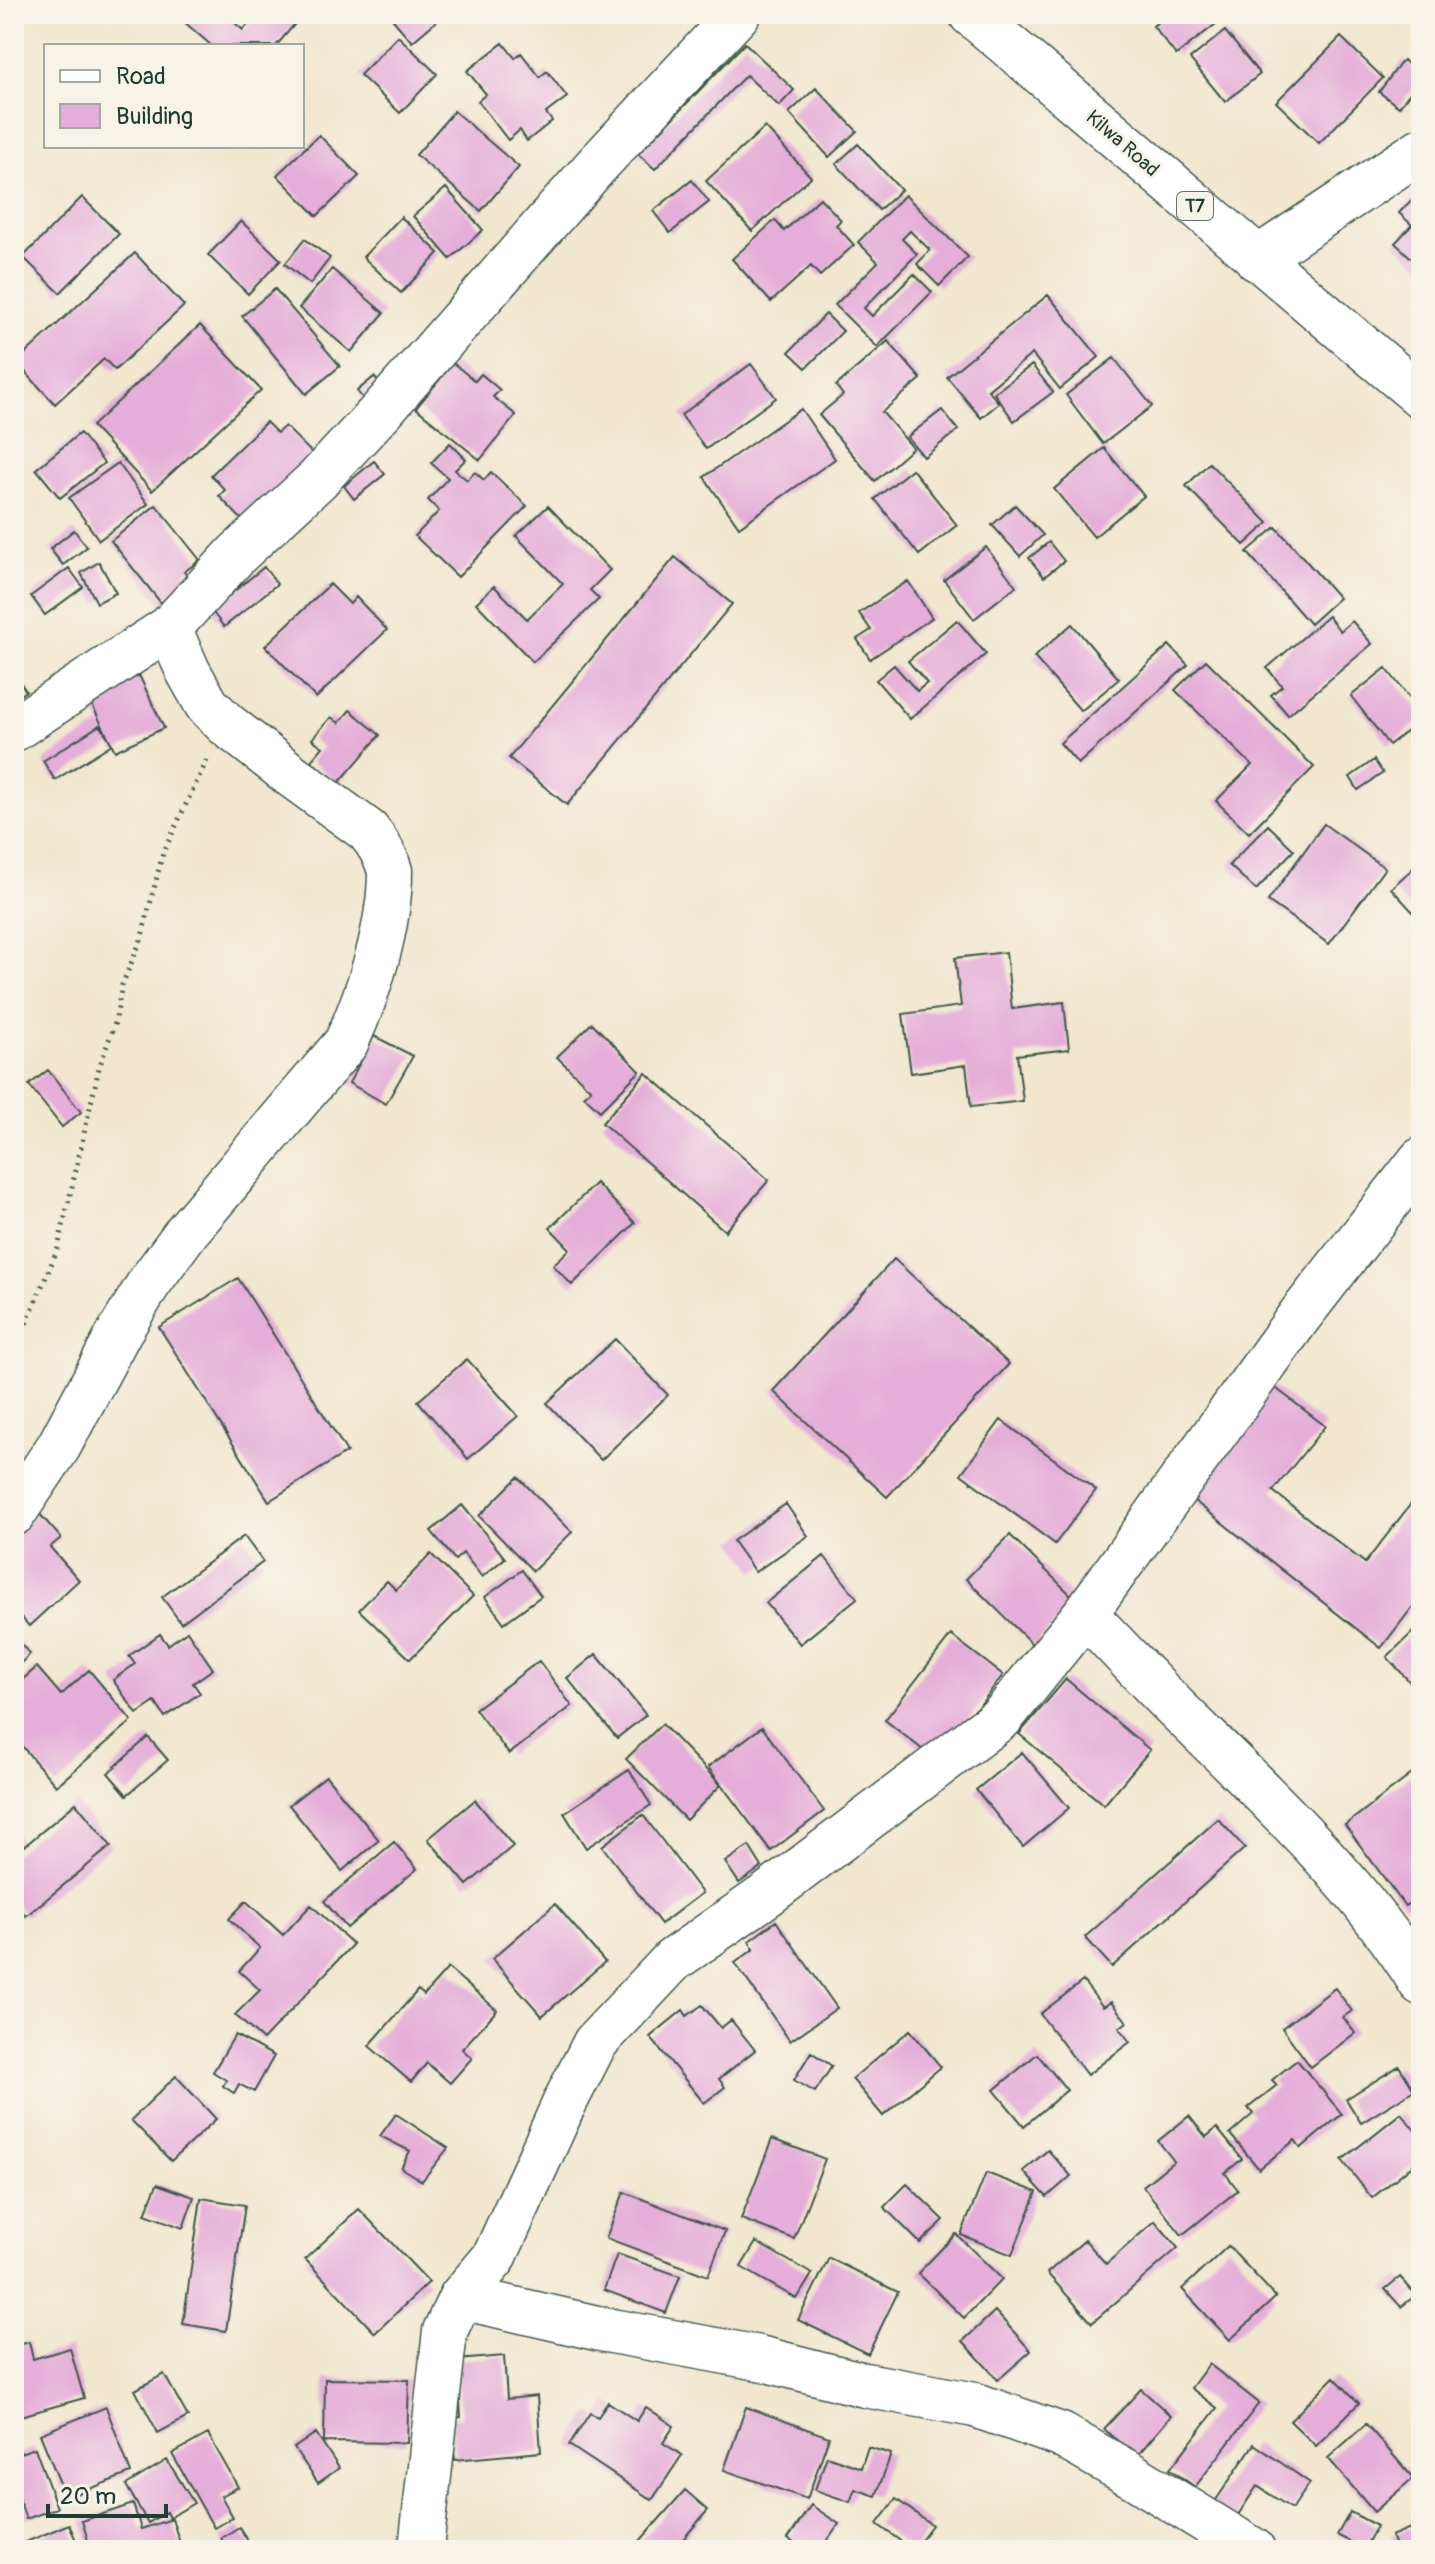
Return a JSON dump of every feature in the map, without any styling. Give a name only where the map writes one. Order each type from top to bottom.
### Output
[{"type":"main road","points":[[14,729],[169,628],[237,554],[318,479],[384,408],[596,166],[738,14]]},
{"type":"main road","name":"Kilwa Road","points":[[971,14],[1421,396]]},
{"type":"main road","points":[[1257,259],[1421,150]]},
{"type":"main road","points":[[14,1513],[59,1446],[149,1283],[187,1231],[346,1043],[361,1010],[381,939],[390,881],[388,860],[378,842],[368,831],[226,724],[207,705],[169,628]]},
{"type":"main road","points":[[423,2550],[445,2331],[461,2297],[494,2258],[595,2043],[673,1960],[781,1885],[1002,1717],[1085,1614],[1298,1318],[1421,1160]]},
{"type":"main road","points":[[1085,1614],[1326,1857],[1421,1983]]},
{"type":"main road","points":[[461,2297],[601,2329],[759,2358],[865,2385],[975,2405],[1061,2435],[1253,2550]]},
{"type":"path","points":[[14,1353],[58,1248],[99,1068],[115,1023],[122,985],[141,940],[163,853],[226,724]]},
{"type":"building","points":[[175,14],[225,14],[243,30],[258,14],[296,14],[300,18],[278,44],[210,44]]},
{"type":"building","points":[[388,14],[445,14],[412,42]]},
{"type":"building","points":[[1168,14],[1216,14],[1221,20],[1176,55],[1153,26]]},
{"type":"building","points":[[1225,31],[1260,74],[1225,102],[1190,59]]},
{"type":"building","points":[[398,36],[437,74],[400,113],[360,75]]},
{"type":"building","points":[[1341,37],[1383,78],[1319,143],[1276,102]]},
{"type":"building","points":[[503,43],[515,58],[521,53],[540,77],[547,71],[567,97],[546,113],[552,121],[527,141],[520,130],[508,140],[478,101],[486,94],[467,71]]},
{"type":"building","points":[[745,43],[794,90],[779,106],[746,75],[655,169],[638,154]]},
{"type":"building","points":[[1403,60],[1421,74],[1421,78],[1399,107],[1379,92]]},
{"type":"building","points":[[816,88],[857,131],[829,157],[789,113]]},
{"type":"building","points":[[454,111],[519,167],[481,211],[416,155]]},
{"type":"building","points":[[765,127],[811,177],[752,231],[706,181]]},
{"type":"building","points":[[319,135],[359,176],[317,216],[277,175]]},
{"type":"building","points":[[858,144],[901,190],[879,210],[836,164]]},
{"type":"building","points":[[692,180],[709,202],[670,233],[653,211]]},
{"type":"building","points":[[446,188],[483,230],[450,259],[413,216]]},
{"type":"building","points":[[1421,190],[1421,267],[1395,243],[1412,225],[1399,213]]},
{"type":"building","points":[[905,195],[968,257],[939,286],[917,264],[930,250],[910,231],[902,239],[917,254],[864,308],[872,316],[914,274],[932,292],[877,347],[835,305],[878,262],[858,242]]},
{"type":"building","points":[[82,197],[119,234],[60,293],[23,257]]},
{"type":"building","points":[[820,198],[841,220],[836,225],[854,245],[820,276],[811,266],[771,302],[732,259],[775,220],[784,231]]},
{"type":"building","points":[[401,217],[439,253],[401,293],[363,257]]},
{"type":"building","points":[[241,221],[281,260],[248,294],[208,255]]},
{"type":"building","points":[[305,239],[330,258],[310,284],[285,264]]},
{"type":"building","points":[[135,253],[184,306],[115,370],[104,359],[55,404],[16,362]]},
{"type":"building","points":[[332,269],[384,313],[351,352],[299,308]]},
{"type":"building","points":[[275,289],[340,366],[306,394],[242,316]]},
{"type":"building","points":[[1048,295],[1099,357],[1060,389],[1032,354],[988,390],[999,403],[981,418],[947,377]]},
{"type":"building","points":[[826,314],[843,331],[806,368],[789,352]]},
{"type":"building","points":[[200,325],[261,390],[152,491],[92,426]]},
{"type":"building","points":[[888,341],[921,379],[882,412],[913,448],[875,481],[819,415],[843,395],[836,386]]},
{"type":"building","points":[[1114,358],[1152,406],[1103,444],[1066,395]]},
{"type":"building","points":[[453,363],[475,381],[481,374],[500,390],[493,397],[516,415],[480,460],[416,408]]},
{"type":"building","points":[[751,364],[776,398],[706,449],[681,415]]},
{"type":"building","points":[[1032,365],[1053,392],[1014,421],[994,393]]},
{"type":"building","points":[[374,377],[390,396],[372,410],[357,391]]},
{"type":"building","points":[[801,409],[835,459],[739,527],[704,477]]},
{"type":"building","points":[[942,410],[958,430],[924,457],[907,437]]},
{"type":"building","points":[[266,422],[277,433],[285,426],[315,456],[246,524],[219,496],[225,490],[211,475]]},
{"type":"building","points":[[80,433],[104,463],[60,498],[36,469]]},
{"type":"building","points":[[450,443],[466,459],[455,470],[467,480],[475,472],[484,480],[491,472],[527,506],[458,577],[415,536],[439,511],[428,500],[448,478],[431,463]]},
{"type":"building","points":[[1104,448],[1144,496],[1094,537],[1054,489]]},
{"type":"building","points":[[374,461],[385,474],[354,499],[344,486]]},
{"type":"building","points":[[118,463],[148,504],[99,540],[69,498]]},
{"type":"building","points":[[1209,463],[1268,523],[1244,545],[1186,486]]},
{"type":"building","points":[[912,469],[957,525],[919,555],[875,499]]},
{"type":"building","points":[[156,505],[200,560],[184,572],[190,580],[161,603],[111,541]]},
{"type":"building","points":[[1015,505],[1043,535],[1020,556],[992,525]]},
{"type":"building","points":[[548,506],[610,570],[590,590],[599,599],[533,662],[476,603],[494,586],[527,619],[563,584],[516,536]]},
{"type":"building","points":[[1276,527],[1339,598],[1310,624],[1247,552]]},
{"type":"building","points":[[74,530],[87,547],[63,565],[50,549]]},
{"type":"building","points":[[1049,542],[1064,561],[1044,577],[1029,558]]},
{"type":"building","points":[[986,547],[1016,586],[974,619],[944,580]]},
{"type":"building","points":[[675,557],[732,604],[567,805],[509,758]]},
{"type":"building","points":[[99,562],[116,593],[97,603],[81,573]]},
{"type":"building","points":[[264,567],[277,584],[224,627],[211,610]]},
{"type":"building","points":[[69,568],[83,587],[45,615],[31,596]]},
{"type":"building","points":[[908,581],[932,618],[870,659],[857,639],[871,630],[859,613]]},
{"type":"building","points":[[330,584],[350,604],[356,597],[387,630],[316,698],[265,646]]},
{"type":"building","points":[[1328,616],[1340,631],[1352,621],[1372,644],[1288,715],[1271,695],[1282,686],[1267,668]]},
{"type":"building","points":[[957,620],[986,654],[910,719],[876,680],[894,665],[917,691],[927,683],[908,661]]},
{"type":"building","points":[[1072,624],[1119,679],[1081,711],[1034,657]]},
{"type":"building","points":[[1169,645],[1188,665],[1078,764],[1060,743]]},
{"type":"building","points":[[1206,660],[1314,767],[1249,833],[1216,801],[1252,765],[1175,690]]},
{"type":"building","points":[[1386,668],[1421,713],[1421,720],[1389,745],[1351,696]]},
{"type":"building","points":[[14,673],[26,691],[14,699]]},
{"type":"building","points":[[139,675],[164,728],[115,751],[91,703]]},
{"type":"building","points":[[350,710],[380,735],[338,784],[311,761],[323,747],[312,739],[331,717],[339,723]]},
{"type":"building","points":[[100,725],[112,744],[55,780],[43,761]]},
{"type":"building","points":[[1374,760],[1383,773],[1358,790],[1350,777]]},
{"type":"building","points":[[1324,824],[1385,868],[1329,944],[1268,901]]},
{"type":"building","points":[[1268,825],[1294,850],[1256,890],[1229,865]]},
{"type":"building","points":[[1421,861],[1421,921],[1391,888]]},
{"type":"building","points":[[1006,952],[1012,1009],[1064,1002],[1069,1049],[1017,1055],[1023,1101],[971,1107],[966,1065],[911,1073],[903,1014],[961,1006],[955,958]]},
{"type":"building","points":[[592,1023],[640,1071],[600,1111],[584,1096],[591,1090],[557,1057]]},
{"type":"building","points":[[374,1036],[413,1056],[386,1104],[349,1083]]},
{"type":"building","points":[[48,1070],[81,1112],[62,1127],[29,1085]]},
{"type":"building","points":[[646,1073],[769,1180],[725,1231],[602,1123]]},
{"type":"building","points":[[596,1183],[635,1223],[572,1285],[553,1265],[570,1249],[550,1228]]},
{"type":"building","points":[[894,1259],[1009,1364],[887,1497],[773,1391]]},
{"type":"building","points":[[238,1278],[347,1452],[269,1501],[159,1327]]},
{"type":"building","points":[[615,1339],[668,1395],[601,1460],[547,1403]]},
{"type":"building","points":[[467,1359],[518,1416],[468,1459],[418,1401]]},
{"type":"building","points":[[1273,1386],[1325,1426],[1273,1491],[1365,1563],[1421,1491],[1421,1596],[1381,1648],[1187,1495]]},
{"type":"building","points":[[1001,1420],[1096,1490],[1055,1544],[961,1474]]},
{"type":"building","points":[[518,1477],[572,1532],[533,1571],[479,1516]]},
{"type":"building","points":[[786,1504],[808,1536],[755,1572],[733,1541]]},
{"type":"building","points":[[462,1505],[505,1558],[482,1577],[463,1553],[455,1560],[431,1531]]},
{"type":"building","points":[[38,1512],[61,1538],[50,1547],[79,1580],[29,1626],[14,1609],[14,1534]]},
{"type":"building","points":[[1010,1535],[1077,1601],[1034,1646],[966,1579]]},
{"type":"building","points":[[244,1536],[263,1562],[181,1623],[162,1597]]},
{"type":"building","points":[[431,1554],[473,1596],[410,1659],[359,1610],[387,1581],[396,1590]]},
{"type":"building","points":[[824,1556],[857,1598],[800,1644],[766,1603]]},
{"type":"building","points":[[522,1570],[541,1596],[504,1623],[485,1597]]},
{"type":"building","points":[[1421,1624],[1421,1688],[1418,1691],[1387,1657]]},
{"type":"building","points":[[187,1631],[213,1669],[193,1683],[200,1693],[165,1717],[155,1702],[137,1714],[113,1680],[135,1664],[129,1656],[160,1634],[168,1645]]},
{"type":"building","points":[[951,1635],[1003,1675],[937,1761],[885,1720]]},
{"type":"building","points":[[14,1637],[30,1654],[14,1670]]},
{"type":"building","points":[[596,1654],[646,1715],[617,1738],[567,1678]]},
{"type":"building","points":[[539,1661],[572,1706],[509,1754],[475,1709]]},
{"type":"building","points":[[37,1667],[61,1695],[89,1670],[132,1721],[56,1786],[14,1737],[14,1687]]},
{"type":"building","points":[[1066,1679],[1150,1750],[1104,1805],[1019,1734]]},
{"type":"building","points":[[662,1724],[721,1785],[686,1820],[626,1759]]},
{"type":"building","points":[[762,1727],[824,1811],[771,1851],[708,1767]]},
{"type":"building","points":[[148,1737],[168,1760],[127,1795],[108,1773]]},
{"type":"building","points":[[1022,1752],[1069,1808],[1023,1847],[976,1790]]},
{"type":"building","points":[[1421,1767],[1421,1894],[1405,1906],[1345,1825]]},
{"type":"building","points":[[629,1770],[651,1805],[586,1848],[564,1813]]},
{"type":"building","points":[[326,1776],[379,1840],[342,1871],[289,1805]]},
{"type":"building","points":[[475,1800],[513,1846],[467,1885],[428,1839]]},
{"type":"building","points":[[76,1803],[111,1846],[26,1916],[14,1901],[14,1855]]},
{"type":"building","points":[[643,1815],[702,1893],[661,1924],[602,1846]]},
{"type":"building","points":[[1218,1819],[1245,1848],[1112,1967],[1085,1937]]},
{"type":"building","points":[[14,1832],[22,1843],[14,1849]]},
{"type":"building","points":[[394,1842],[417,1869],[347,1928],[324,1901]]},
{"type":"building","points":[[749,1846],[762,1867],[739,1883],[725,1862]]},
{"type":"building","points":[[246,1901],[283,1935],[311,1905],[353,1944],[263,2040],[235,2015],[260,1990],[239,1971],[260,1948],[229,1919]]},
{"type":"building","points":[[555,1904],[605,1962],[542,2016],[492,1959]]},
{"type":"building","points":[[776,1921],[837,2008],[790,2041],[735,1963],[754,1949],[749,1941]]},
{"type":"building","points":[[448,1968],[497,2010],[462,2049],[472,2058],[450,2083],[427,2063],[411,2082],[369,2046],[418,1990],[424,1995]]},
{"type":"building","points":[[1083,1981],[1103,2007],[1111,2002],[1127,2022],[1119,2028],[1130,2042],[1087,2075],[1040,2014]]},
{"type":"building","points":[[1335,1988],[1352,2011],[1343,2017],[1355,2033],[1311,2067],[1282,2028]]},
{"type":"building","points":[[702,2005],[721,2028],[731,2020],[755,2050],[719,2079],[725,2087],[704,2103],[650,2037],[683,2010],[687,2016]]},
{"type":"building","points":[[910,2030],[941,2067],[883,2116],[852,2079]]},
{"type":"building","points":[[235,2035],[274,2056],[254,2092],[239,2084],[234,2093],[223,2086],[226,2080],[213,2072]]},
{"type":"building","points":[[811,2052],[832,2066],[815,2092],[794,2080]]},
{"type":"building","points":[[1037,2054],[1067,2090],[1024,2126],[994,2090]]},
{"type":"building","points":[[1297,2060],[1342,2114],[1301,2148],[1295,2140],[1259,2169],[1230,2134],[1253,2114],[1248,2108],[1277,2085],[1272,2080]]},
{"type":"building","points":[[1399,2066],[1414,2090],[1361,2123],[1346,2099]]},
{"type":"building","points":[[176,2076],[216,2119],[171,2161],[131,2120]]},
{"type":"building","points":[[1401,2113],[1421,2138],[1421,2158],[1372,2198],[1342,2160]]},
{"type":"building","points":[[396,2114],[448,2148],[422,2181],[401,2168],[410,2151],[380,2136]]},
{"type":"building","points":[[1189,2116],[1206,2137],[1217,2128],[1242,2159],[1225,2173],[1238,2190],[1182,2235],[1143,2186],[1174,2161],[1158,2141]]},
{"type":"building","points":[[772,2139],[825,2159],[794,2239],[741,2219]]},
{"type":"building","points":[[1048,2150],[1071,2176],[1047,2197],[1023,2171]]},
{"type":"building","points":[[986,2173],[1037,2192],[1012,2255],[961,2235]]},
{"type":"building","points":[[157,2184],[194,2197],[183,2228],[145,2214]]},
{"type":"building","points":[[907,2184],[944,2220],[920,2243],[884,2207]]},
{"type":"building","points":[[624,2192],[725,2231],[708,2276],[606,2238]]},
{"type":"building","points":[[201,2198],[245,2205],[226,2331],[183,2324]]},
{"type":"building","points":[[359,2209],[429,2282],[375,2333],[305,2259]]},
{"type":"building","points":[[1155,2221],[1178,2248],[1092,2323],[1047,2273],[1085,2240],[1106,2264]]},
{"type":"building","points":[[956,2234],[1002,2279],[964,2318],[918,2273]]},
{"type":"building","points":[[756,2242],[812,2274],[797,2299],[741,2267]]},
{"type":"building","points":[[1228,2246],[1276,2297],[1230,2340],[1182,2289]]},
{"type":"building","points":[[617,2254],[680,2276],[666,2313],[604,2290]]},
{"type":"building","points":[[829,2258],[898,2292],[868,2354],[798,2320]]},
{"type":"building","points":[[1400,2277],[1416,2295],[1401,2307],[1385,2289]]},
{"type":"building","points":[[995,2311],[1031,2351],[998,2380],[963,2341]]},
{"type":"building","points":[[29,2342],[33,2359],[70,2348],[84,2398],[14,2418],[14,2346]]},
{"type":"building","points":[[504,2356],[507,2399],[537,2396],[541,2452],[455,2460],[451,2418],[461,2417],[457,2360]]},
{"type":"building","points":[[1209,2364],[1259,2403],[1195,2487],[1170,2469],[1217,2408],[1191,2388]]},
{"type":"building","points":[[164,2374],[188,2417],[158,2433],[135,2390]]},
{"type":"building","points":[[1334,2377],[1359,2403],[1316,2446],[1290,2421]]},
{"type":"building","points":[[325,2379],[409,2380],[407,2443],[324,2442]]},
{"type":"building","points":[[1141,2389],[1171,2416],[1136,2457],[1104,2429]]},
{"type":"building","points":[[608,2402],[637,2421],[646,2407],[674,2426],[663,2443],[682,2455],[652,2500],[569,2445],[590,2413],[598,2417]]},
{"type":"building","points":[[106,2407],[131,2473],[66,2498],[40,2434]]},
{"type":"building","points":[[746,2407],[829,2437],[807,2499],[724,2470]]},
{"type":"building","points":[[1366,2424],[1413,2478],[1374,2512],[1328,2458]]},
{"type":"building","points":[[316,2433],[339,2468],[318,2483],[294,2448]]},
{"type":"building","points":[[208,2434],[238,2487],[221,2496],[233,2517],[214,2528],[172,2454]]},
{"type":"building","points":[[1254,2444],[1310,2483],[1292,2509],[1257,2486],[1234,2521],[1212,2506]]},
{"type":"building","points":[[868,2447],[891,2454],[876,2496],[855,2489],[850,2502],[815,2490],[827,2456],[861,2468]]},
{"type":"building","points":[[35,2448],[57,2508],[26,2519],[14,2485],[14,2455]]},
{"type":"building","points":[[167,2460],[194,2503],[169,2518],[166,2512],[148,2523],[126,2485]]},
{"type":"building","points":[[685,2490],[708,2510],[674,2550],[632,2550]]},
{"type":"building","points":[[896,2499],[932,2525],[913,2550],[877,2524]]},
{"type":"building","points":[[133,2504],[141,2529],[172,2519],[181,2546],[168,2550],[91,2550],[82,2521]]},
{"type":"building","points":[[811,2505],[839,2524],[821,2550],[804,2550],[788,2539]]},
{"type":"building","points":[[1350,2512],[1377,2526],[1364,2549],[1337,2535]]},
{"type":"building","points":[[69,2524],[80,2550],[14,2550],[14,2547]]},
{"type":"building","points":[[1415,2526],[1421,2550],[1397,2550],[1391,2536]]},
{"type":"building","points":[[239,2527],[254,2550],[228,2550],[221,2538]]}]
